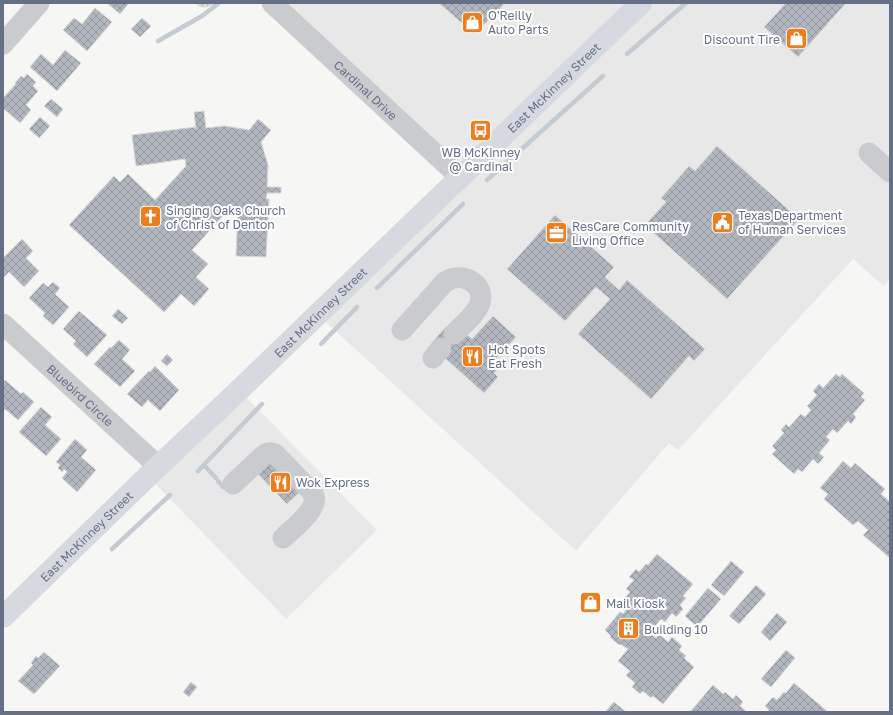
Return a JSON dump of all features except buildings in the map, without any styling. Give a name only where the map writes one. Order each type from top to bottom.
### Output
[{"type":"main road","name":"East McKinney Street","points":[[3,617],[158,466],[235,394],[640,4]]},
{"type":"street","points":[[3,44],[39,3]]},
{"type":"street","name":"Cardinal Drive","points":[[272,3],[460,177]]},
{"type":"street","points":[[869,153],[890,172]]},
{"type":"street","points":[[402,330],[444,283],[451,278],[463,277],[470,280],[479,289],[480,302],[477,309],[443,347]]},
{"type":"street","name":"Bluebird Circle","points":[[3,324],[158,466]]},
{"type":"street","points":[[233,484],[263,456],[271,452],[275,454],[312,492],[315,499],[311,510],[283,538]]},
{"type":"shaded area","points":[[272,3],[890,3],[890,279],[884,286],[853,259],[678,450],[669,443],[576,551],[317,314],[460,177]]},
{"type":"shaded area","points":[[239,390],[377,530],[286,619],[148,476]]},
{"type":"green space","points":[[195,3],[216,3],[205,8],[200,7]]},
{"type":"waterway","points":[[158,41],[202,16],[219,3]]},
{"type":"waterway","points":[[627,54],[686,3]]},
{"type":"waterway","points":[[487,180],[603,76]]},
{"type":"waterway","points":[[377,288],[463,204]]},
{"type":"waterway","points":[[321,344],[357,307]]},
{"type":"waterway","points":[[198,471],[262,404]]},
{"type":"waterway","points":[[204,465],[216,478]]},
{"type":"waterway","points":[[218,481],[223,487]]},
{"type":"waterway","points":[[112,549],[170,495]]},
{"type":"place","name":"O'Reilly Auto Parts","points":[[473,22]]},
{"type":"place","name":"Discount Tire","points":[[796,39]]},
{"type":"place","name":"WB McKinney @ Cardinal","points":[[481,131]]},
{"type":"place","name":"Singing Oaks Church of Christ of Denton","points":[[150,217]]},
{"type":"place","name":"Texas Department of Human Services","points":[[722,222]]},
{"type":"place","name":"ResCare Community Living Office","points":[[556,233]]},
{"type":"place","name":"Hot Spots Eat Fresh","points":[[472,356]]},
{"type":"place","name":"Wok Express","points":[[280,482]]},
{"type":"place","name":"Mail Kiosk","points":[[591,603]]},
{"type":"place","name":"Building 10","points":[[629,629]]}]
